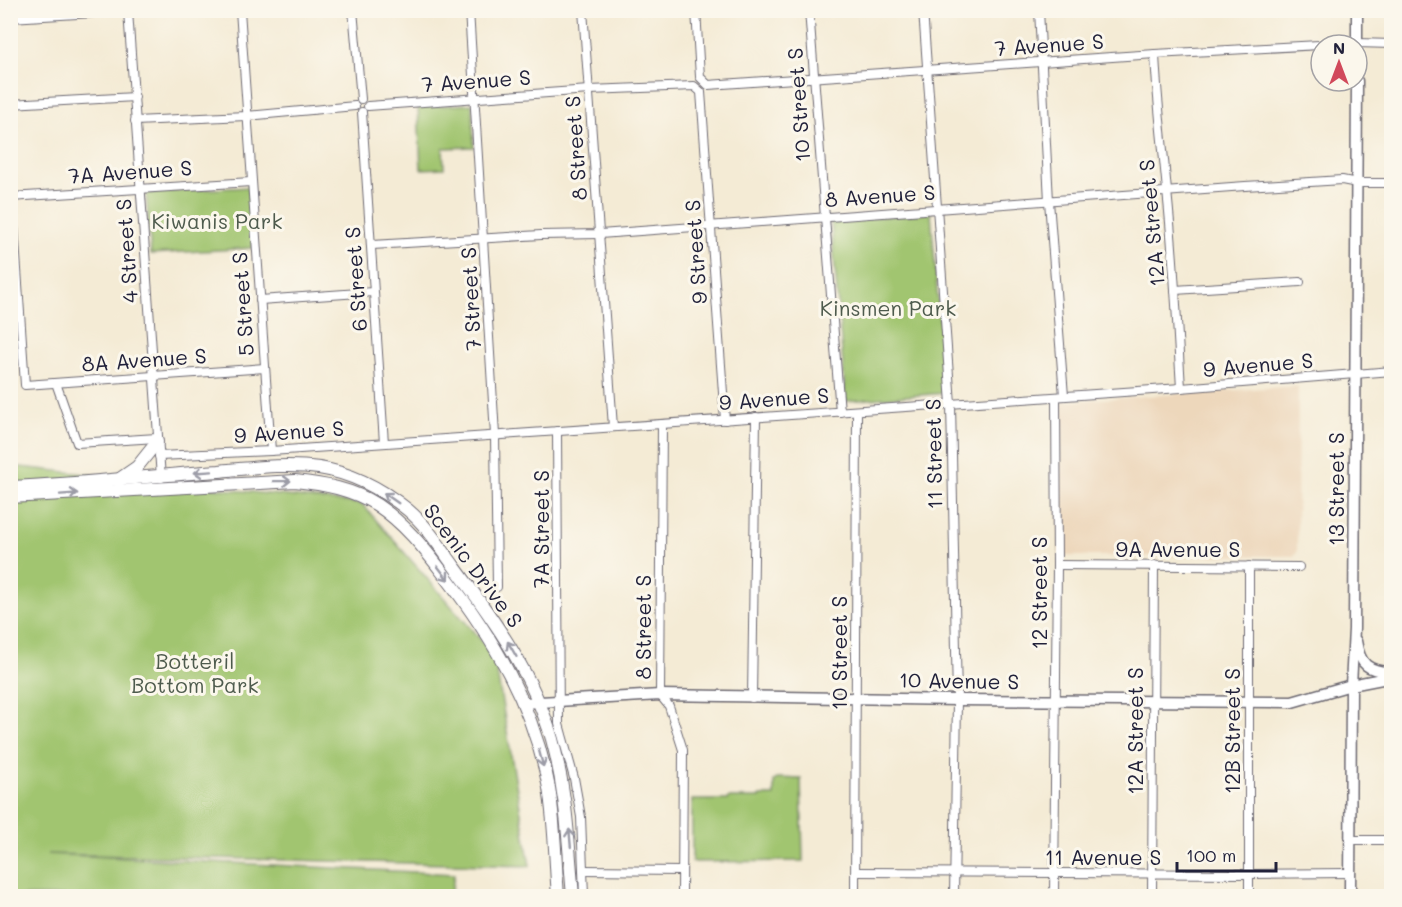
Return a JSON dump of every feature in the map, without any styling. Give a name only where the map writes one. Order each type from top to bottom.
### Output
[{"type":"main road","points":[[120,478],[137,468],[157,440]]},
{"type":"main road","name":"Scenic Drive S","points":[[10,487],[266,467],[317,468],[356,478],[386,494],[410,512],[427,530],[510,646],[539,701],[551,737],[564,791],[571,844],[573,897]]},
{"type":"main road","name":"Scenic Drive S","points":[[10,497],[295,481],[324,484],[348,491],[376,505],[400,523],[424,548],[470,608],[504,662],[523,703],[539,749],[548,787],[555,840],[558,897]]},
{"type":"street","points":[[10,18],[128,10]]},
{"type":"street","name":"4 Street S","points":[[128,10],[161,475],[160,488]]},
{"type":"street","name":"5 Street S","points":[[240,10],[271,451]]},
{"type":"street","points":[[353,10],[361,99]]},
{"type":"street","name":"7 Street S","points":[[469,10],[495,435],[497,587]]},
{"type":"street","name":"8 Street S","points":[[583,10],[613,427]]},
{"type":"street","name":"7 Avenue S","points":[[696,10],[700,77],[708,85],[1155,54],[1309,46]]},
{"type":"street","name":"10 Street S","points":[[809,10],[840,412]]},
{"type":"street","name":"11 Street S","points":[[923,10],[951,404],[957,700],[954,897]]},
{"type":"street","name":"12 Street S","points":[[1039,10],[1060,396],[1054,897]]},
{"type":"street","points":[[1357,10],[1357,33]]},
{"type":"street","name":"7 Avenue S","points":[[1369,44],[1392,44]]},
{"type":"street","name":"12A Street S","points":[[1155,54],[1157,104],[1167,192],[1181,388]]},
{"type":"street","name":"7 Avenue S","points":[[368,106],[589,90],[694,86]]},
{"type":"street","name":"9 Street S","points":[[694,86],[701,92],[725,420]]},
{"type":"street","name":"13 Street S","points":[[1350,897],[1357,93]]},
{"type":"street","points":[[10,104],[135,97]]},
{"type":"street","points":[[355,106],[357,100],[361,99]]},
{"type":"street","points":[[355,106],[362,112],[367,110],[367,102],[361,99]]},
{"type":"street","points":[[135,121],[246,116],[355,106]]},
{"type":"street","name":"6 Street S","points":[[362,112],[384,443]]},
{"type":"street","name":"8 Avenue S","points":[[372,245],[600,234],[1342,180],[1357,183],[1392,183]]},
{"type":"street","name":"7A Avenue S","points":[[11,197],[251,182]]},
{"type":"street","name":"8A Avenue S","points":[[11,197],[25,385],[265,368]]},
{"type":"street","points":[[1175,290],[1300,282]]},
{"type":"street","points":[[260,300],[374,292]]},
{"type":"street","name":"9 Avenue S","points":[[159,456],[271,451],[857,411],[1392,371]]},
{"type":"street","points":[[56,383],[77,443],[157,440]]},
{"type":"street","name":"10 Street S","points":[[855,897],[857,411]]},
{"type":"street","points":[[752,698],[756,417]]},
{"type":"street","name":"8 Street S","points":[[662,424],[660,695],[669,706],[683,750],[682,897]]},
{"type":"street","name":"7A Street S","points":[[557,431],[559,699]]},
{"type":"street","name":"9A Avenue S","points":[[1057,564],[1299,567]]},
{"type":"street","name":"12A Street S","points":[[1152,897],[1154,565]]},
{"type":"street","name":"12B Street S","points":[[1249,566],[1250,897]]},
{"type":"street","points":[[1354,629],[1357,647],[1364,663],[1370,669],[1392,675]]},
{"type":"street","name":"10 Avenue S","points":[[523,703],[559,699],[660,695],[752,698],[1292,702],[1392,675]]},
{"type":"street","points":[[559,699],[559,724],[574,778],[580,817],[584,897]]},
{"type":"street","points":[[1350,840],[1392,840]]},
{"type":"street","points":[[583,870],[681,870]]},
{"type":"street","name":"11 Avenue S","points":[[856,872],[953,874],[1350,873]]},
{"type":"shaded area","points":[[1298,386],[1297,552],[1294,556],[1065,556],[1061,554],[1059,551],[1059,402]]},
{"type":"green space","points":[[472,104],[474,147],[443,148],[444,168],[421,169],[418,107]]},
{"type":"green space","name":"Kiwanis Park","points":[[248,187],[253,248],[151,254],[146,193]]},
{"type":"green space","name":"Kinsmen Park","points":[[931,213],[945,393],[846,401],[831,221]]},
{"type":"green space","name":"Botteril Bottom Park","points":[[11,466],[362,504],[494,655],[530,866],[47,854],[454,874],[451,896],[11,896]]},
{"type":"green space","points":[[779,778],[801,779],[803,861],[692,862],[692,800],[774,796],[774,781]]}]
